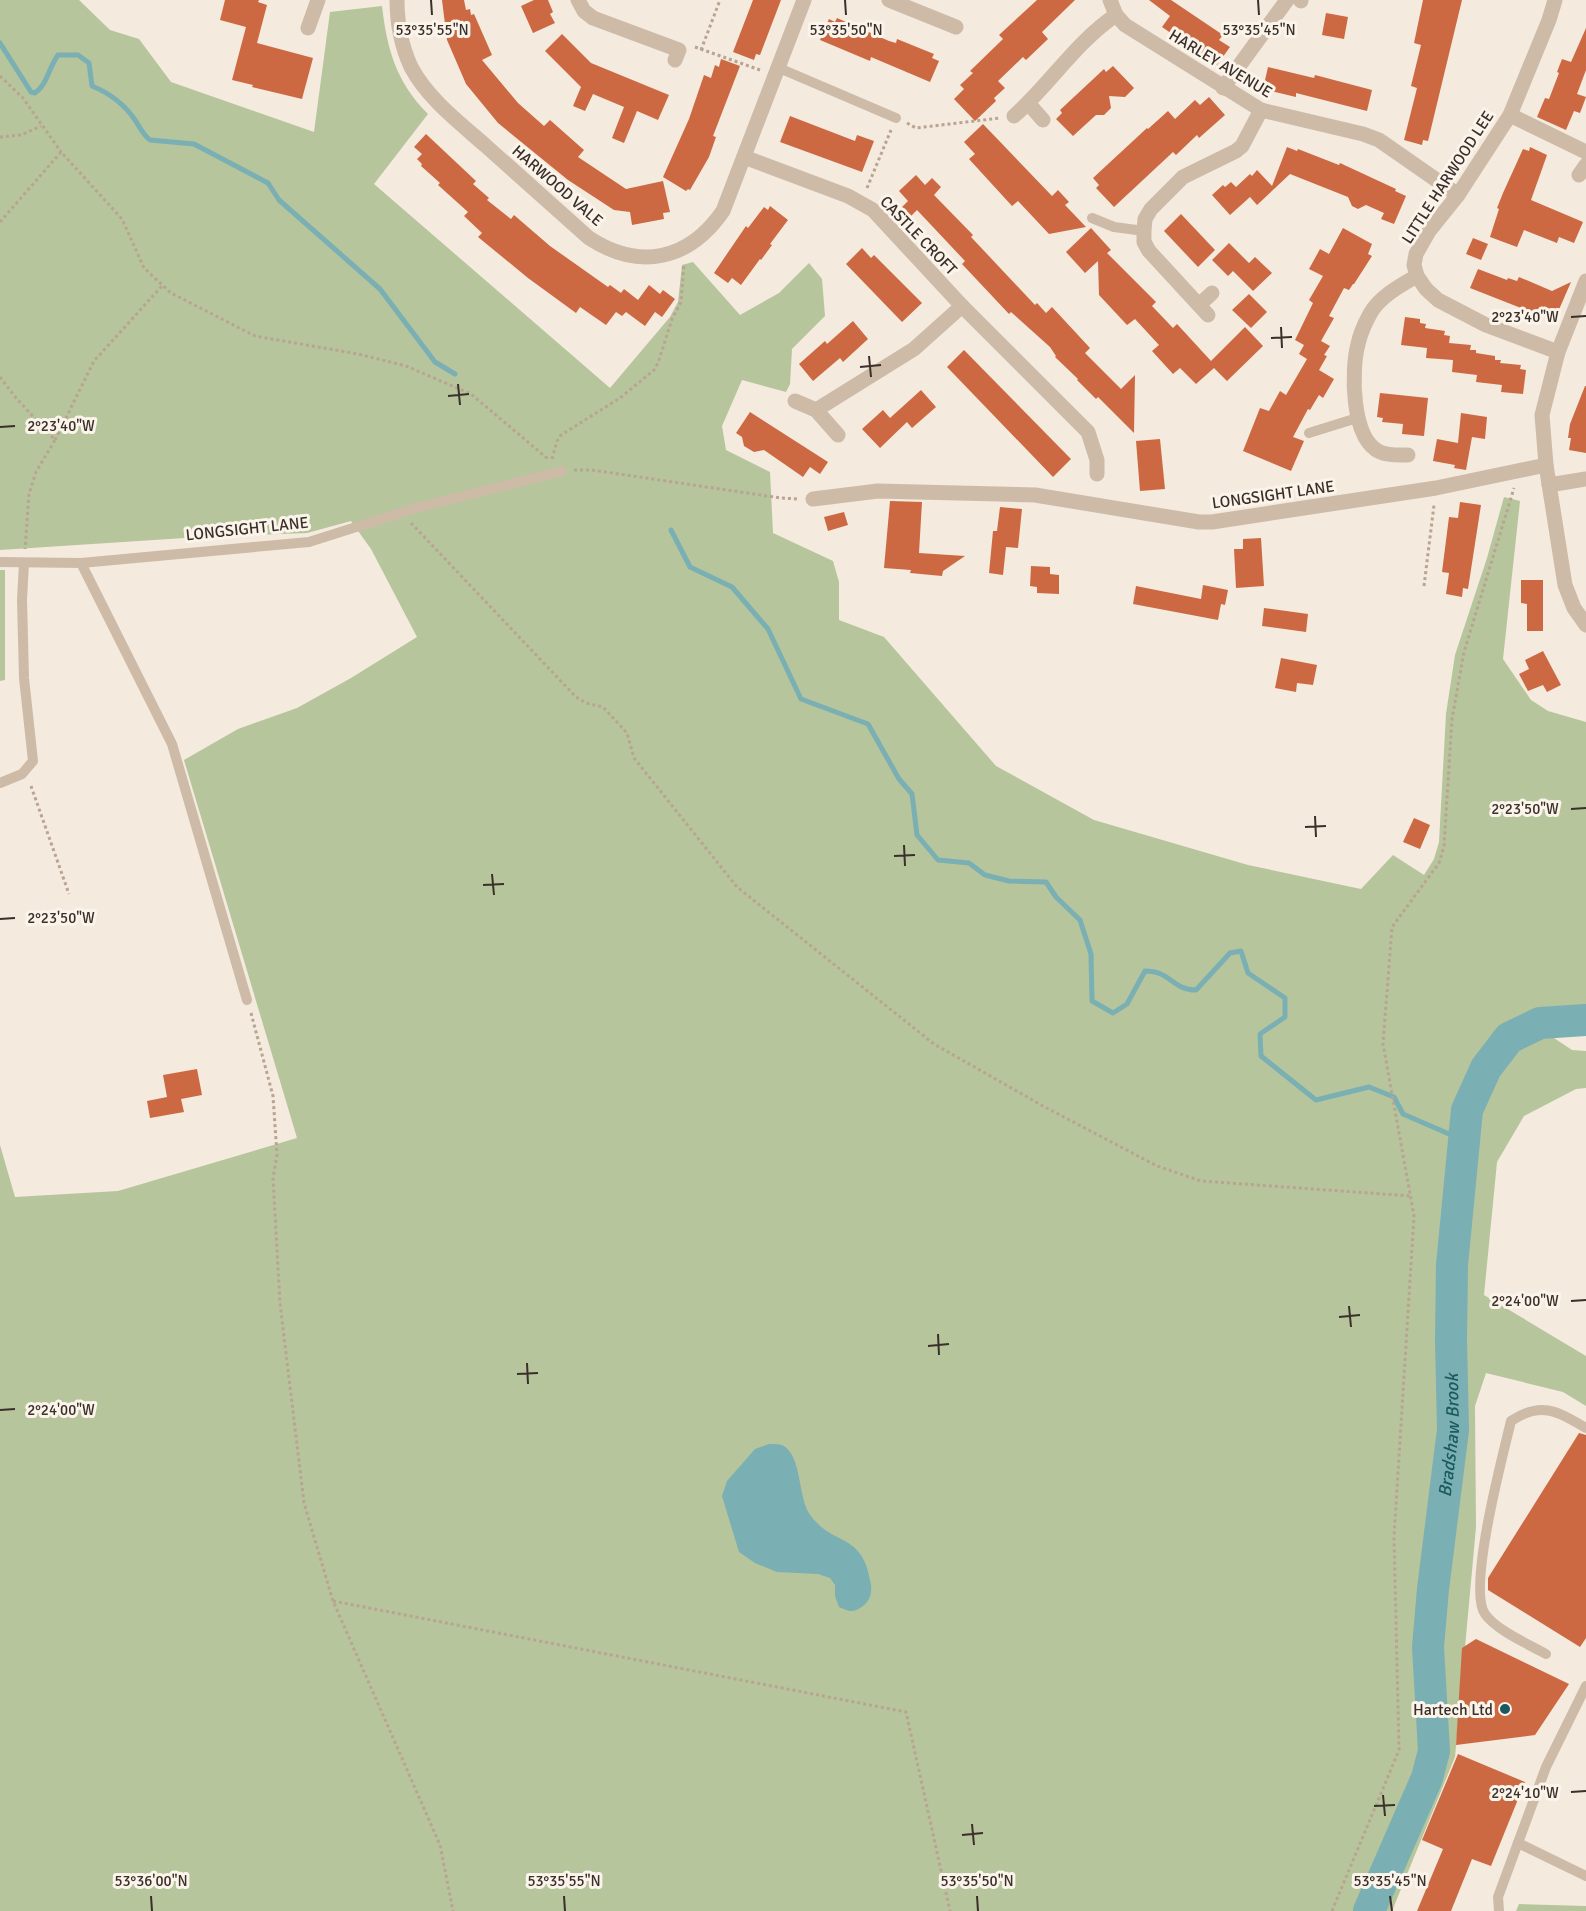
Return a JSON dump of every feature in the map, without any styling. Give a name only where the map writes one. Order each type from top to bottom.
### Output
[{"type":"street","points":[[308,28],[318,0]]},
{"type":"street","name":"HARWOOD VALE","points":[[397,0],[397,19],[401,42],[411,67],[424,88],[589,238],[617,252],[647,257],[678,251],[711,228],[723,211],[804,0]]},
{"type":"street","points":[[578,0],[584,11],[593,18],[677,55]]},
{"type":"street","points":[[889,0],[934,24],[956,27]]},
{"type":"street","name":"HARLEY AVENUE","points":[[1110,0],[1116,15],[1125,25],[1261,110],[1363,134],[1379,140],[1458,195]]},
{"type":"street","points":[[1223,88],[1296,0]]},
{"type":"street","name":"LITTLE HARWOOD LEE","points":[[1417,276],[1414,265],[1416,254],[1429,231],[1458,195],[1510,115],[1555,0]]},
{"type":"street","points":[[1014,116],[1093,32],[1116,15]]},
{"type":"street","points":[[1028,103],[1044,120]]},
{"type":"street","points":[[1212,293],[1204,310],[1149,251],[1144,242],[1145,219],[1151,209],[1183,177],[1236,152],[1242,146],[1261,110]]},
{"type":"street","name":"LITTLE HARWOOD LEE","points":[[1510,115],[1586,152]]},
{"type":"street","name":"CASTLE CROFT","points":[[744,157],[848,196],[873,210],[962,306],[1088,432],[1101,464]]},
{"type":"street","points":[[1408,454],[1396,455],[1379,452],[1364,438],[1357,418],[1355,389],[1358,344],[1371,313],[1401,285],[1417,276],[1438,300],[1461,314],[1558,352]]},
{"type":"street","points":[[1586,281],[1558,352],[1542,415],[1546,465],[1565,585],[1574,608],[1586,626]]},
{"type":"street","points":[[816,410],[914,349],[962,306]]},
{"type":"street","points":[[795,401],[816,410],[838,435]]},
{"type":"street","name":"LONGSIGHT LANE","points":[[813,499],[878,490],[1035,495],[1206,522],[1436,488],[1546,465]]},
{"type":"street","points":[[1549,485],[1586,479]]},
{"type":"lane","points":[[777,71],[896,118]]},
{"type":"lane","points":[[1092,218],[1114,227],[1144,231]]},
{"type":"lane","points":[[1309,433],[1357,418]]},
{"type":"lane","name":"LONGSIGHT LANE","points":[[0,562],[81,563],[309,542],[401,513],[562,471]]},
{"type":"lane","points":[[0,783],[26,771],[33,761],[24,678],[22,600],[24,563]]},
{"type":"lane","points":[[81,563],[172,744],[247,1000]]},
{"type":"lane","points":[[1546,1654],[1493,1623],[1483,1612],[1479,1594],[1488,1521],[1511,1421],[1525,1412],[1544,1408],[1572,1419],[1586,1428]]},
{"type":"lane","points":[[1499,1911],[1498,1897],[1546,1767],[1586,1686]]},
{"type":"lane","points":[[1518,1843],[1586,1876]]},
{"type":"path","points":[[700,50],[720,0]]},
{"type":"path","points":[[677,55],[690,45],[700,50],[777,71]]},
{"type":"path","points":[[0,76],[23,98],[60,152],[122,219],[144,268],[171,293],[255,336],[358,354],[406,366],[471,394],[551,462],[561,435],[620,398],[654,370],[672,319],[681,302],[684,264],[678,251]]},
{"type":"path","points":[[861,202],[896,118],[916,128],[1014,116]]},
{"type":"path","points":[[0,137],[21,135],[41,125]]},
{"type":"path","points":[[0,222],[60,152]]},
{"type":"path","points":[[24,563],[29,494],[36,472],[55,440],[94,361],[162,286]]},
{"type":"path","points":[[0,377],[55,440]]},
{"type":"path","points":[[562,471],[592,470],[781,498],[813,499]]},
{"type":"path","points":[[1332,1911],[1399,1750],[1394,1537],[1414,1216],[1383,1044],[1392,927],[1439,863],[1444,846],[1452,719],[1464,652],[1516,483],[1515,471]]},
{"type":"path","points":[[1424,586],[1436,488]]},
{"type":"path","points":[[401,513],[576,697],[586,703],[603,707],[627,733],[634,758],[737,887],[934,1044],[1043,1106],[1157,1166],[1201,1181],[1411,1196]]},
{"type":"path","points":[[26,771],[69,894]]},
{"type":"path","points":[[247,1000],[273,1096],[277,1155],[273,1178],[280,1303],[304,1503],[333,1601],[440,1845],[453,1911]]},
{"type":"path","points":[[333,1601],[906,1712],[950,1911]]},
{"type":"green space","points":[[0,0],[79,0],[110,30],[139,39],[171,82],[314,132],[330,12],[382,6],[390,51],[395,64],[408,90],[428,114],[374,184],[610,388],[670,317],[678,302],[682,265],[693,262],[740,315],[779,293],[809,263],[822,279],[825,316],[792,349],[790,384],[786,392],[742,380],[722,426],[726,450],[770,472],[773,533],[833,561],[839,582],[839,620],[884,637],[996,766],[1094,820],[1248,865],[1361,889],[1393,855],[1424,875],[1434,859],[1439,842],[1446,714],[1455,655],[1487,558],[1504,497],[1520,501],[1503,659],[1531,700],[1548,711],[1586,722],[1586,1007],[1572,1006],[1530,1022],[1572,1050],[1586,1051],[1586,1088],[1576,1089],[1524,1116],[1497,1162],[1484,1295],[1586,1356],[1586,1406],[1563,1392],[1486,1373],[1475,1406],[1476,1527],[1455,1757],[1392,1911],[0,1911],[0,1145],[15,1197],[118,1191],[297,1138],[184,760],[238,729],[297,708],[417,637],[371,549],[351,521],[307,533],[200,537],[0,550]]},
{"type":"green space","points":[[0,570],[5,570],[5,680],[0,681]]},
{"type":"green space","points":[[1519,1904],[1586,1906],[1586,1911],[1516,1911]]},
{"type":"water","points":[[769,1444],[782,1445],[789,1450],[797,1467],[804,1499],[811,1516],[820,1526],[847,1542],[862,1556],[867,1568],[871,1592],[868,1601],[857,1610],[850,1611],[839,1607],[835,1596],[835,1585],[830,1578],[818,1574],[777,1572],[755,1563],[739,1552],[722,1496],[727,1481],[755,1449]]},
{"type":"building","points":[[225,0],[259,0],[258,2],[267,5],[257,43],[313,58],[302,99],[232,80],[246,27],[220,20]]},
{"type":"building","points":[[442,0],[464,0],[466,10],[470,9],[471,15],[474,14],[492,55],[482,60],[518,103],[544,126],[550,120],[584,150],[578,157],[626,189],[663,181],[670,212],[663,213],[664,219],[632,225],[630,212],[614,210],[568,180],[498,123],[466,84],[447,40]]},
{"type":"building","points":[[534,0],[548,0],[553,12],[550,14],[555,23],[533,33],[521,6]]},
{"type":"building","points":[[753,0],[781,0],[760,55],[756,54],[754,60],[733,52]]},
{"type":"building","points":[[1037,0],[1075,0],[1042,32],[1048,39],[1026,60],[1023,57],[998,81],[1005,88],[994,98],[996,101],[975,121],[954,99],[964,89],[960,85],[973,73],[970,71],[1003,39],[999,35]]},
{"type":"building","points":[[1149,0],[1171,0],[1223,35],[1219,40],[1230,47],[1217,65],[1162,27],[1170,16]]},
{"type":"building","points":[[1423,0],[1462,0],[1428,141],[1423,140],[1422,145],[1404,140],[1417,88],[1411,86],[1421,45],[1414,43]]},
{"type":"building","points":[[1326,13],[1348,17],[1344,39],[1322,35]]},
{"type":"building","points":[[837,18],[889,41],[896,43],[897,39],[934,54],[932,58],[939,61],[930,82],[871,57],[870,61],[820,40],[829,19],[835,22]]},
{"type":"building","points":[[1586,28],[1586,70],[1577,94],[1586,97],[1580,113],[1574,111],[1566,130],[1537,117],[1545,98],[1549,99],[1562,59],[1571,62]]},
{"type":"building","points":[[562,34],[591,63],[669,95],[658,120],[637,111],[624,143],[612,138],[624,107],[593,94],[585,111],[573,106],[581,87],[545,51]]},
{"type":"building","points":[[721,59],[740,66],[713,136],[716,137],[709,157],[690,190],[686,191],[663,177],[689,119],[704,75],[711,78],[715,65],[719,67]]},
{"type":"building","points":[[1113,66],[1134,88],[1125,97],[1109,96],[1111,108],[1104,115],[1096,115],[1073,136],[1056,119],[1062,113],[1060,110],[1104,69],[1106,72]]},
{"type":"building","points":[[1268,67],[1314,78],[1315,75],[1372,90],[1367,111],[1296,93],[1296,97],[1263,89]]},
{"type":"building","points":[[1209,97],[1225,115],[1199,138],[1197,135],[1176,155],[1173,152],[1114,207],[1096,188],[1099,185],[1093,178],[1168,111],[1175,119],[1195,100],[1200,105]]},
{"type":"building","points":[[790,116],[855,141],[857,135],[874,141],[862,172],[780,142]]},
{"type":"building","points":[[983,124],[1052,196],[1058,190],[1069,202],[1065,205],[1086,227],[1049,234],[1018,201],[1012,206],[969,159],[975,154],[964,142]]},
{"type":"building","points":[[426,134],[476,181],[473,184],[489,198],[487,200],[511,219],[514,215],[550,246],[608,287],[610,285],[621,293],[624,289],[638,300],[649,285],[660,294],[663,290],[675,299],[662,317],[655,312],[645,326],[626,312],[622,316],[616,312],[606,325],[580,307],[576,313],[478,237],[482,233],[464,216],[468,212],[438,185],[440,183],[421,166],[422,164],[417,159],[422,154],[414,147]]},
{"type":"building","points":[[1287,147],[1339,165],[1340,163],[1406,196],[1394,224],[1381,219],[1384,213],[1366,205],[1358,209],[1352,206],[1348,197],[1290,174],[1257,205],[1250,197],[1230,215],[1212,195],[1223,185],[1225,187],[1231,182],[1236,187],[1257,170],[1272,186]]},
{"type":"building","points":[[1530,147],[1547,155],[1531,200],[1583,222],[1574,243],[1559,237],[1557,243],[1524,230],[1517,247],[1490,237],[1503,193],[1523,149],[1529,151]]},
{"type":"building","points":[[916,175],[925,185],[932,178],[941,187],[934,195],[973,235],[971,237],[1035,305],[1037,303],[1046,313],[1052,307],[1090,348],[1085,353],[1121,389],[1135,375],[1134,433],[1098,397],[1096,399],[1077,380],[1055,357],[1050,347],[1011,312],[1009,314],[962,264],[965,261],[917,210],[911,216],[902,207],[908,201],[899,191]]},
{"type":"building","points":[[770,206],[788,220],[741,285],[732,278],[728,283],[714,273],[746,226],[748,228],[764,207],[768,210]]},
{"type":"building","points":[[1181,214],[1215,250],[1198,267],[1164,231]]},
{"type":"building","points":[[1091,228],[1111,250],[1107,253],[1156,302],[1152,306],[1173,328],[1177,324],[1211,361],[1245,327],[1263,346],[1227,381],[1214,368],[1196,384],[1180,368],[1173,374],[1152,351],[1159,345],[1135,319],[1127,325],[1099,295],[1098,261],[1085,273],[1066,252]]},
{"type":"building","points":[[1343,228],[1372,244],[1368,254],[1372,256],[1349,290],[1344,288],[1329,316],[1334,318],[1321,341],[1330,346],[1319,370],[1334,379],[1323,398],[1319,395],[1310,410],[1308,409],[1293,437],[1304,441],[1291,471],[1243,451],[1260,408],[1269,411],[1280,391],[1286,395],[1307,359],[1299,354],[1304,345],[1295,340],[1313,303],[1309,300],[1323,276],[1309,269],[1320,249],[1329,254]]},
{"type":"building","points":[[1473,238],[1488,244],[1481,260],[1466,254]]},
{"type":"building","points":[[1229,243],[1249,263],[1255,257],[1272,273],[1253,291],[1233,271],[1228,276],[1212,260]]},
{"type":"building","points":[[862,248],[871,258],[874,255],[922,303],[902,322],[846,264]]},
{"type":"building","points":[[1478,269],[1507,280],[1508,278],[1517,281],[1519,277],[1552,291],[1571,282],[1554,321],[1470,288]]},
{"type":"building","points":[[1249,294],[1267,312],[1251,328],[1232,310]]},
{"type":"building","points":[[1405,317],[1420,319],[1420,323],[1426,324],[1425,328],[1445,331],[1444,335],[1450,336],[1449,343],[1471,345],[1470,350],[1495,356],[1495,360],[1501,360],[1500,363],[1521,365],[1520,369],[1526,370],[1523,394],[1501,392],[1502,385],[1476,382],[1477,375],[1452,372],[1453,360],[1426,358],[1427,348],[1401,345]]},
{"type":"building","points":[[853,321],[868,339],[843,362],[840,358],[813,381],[799,364]]},
{"type":"building","points":[[964,350],[1071,459],[1053,477],[947,367]]},
{"type":"building","points":[[1585,386],[1586,453],[1569,450],[1571,438],[1568,438],[1570,424]]},
{"type":"building","points":[[921,390],[936,407],[912,428],[907,422],[880,448],[862,429],[883,410],[890,418]]},
{"type":"building","points":[[1380,393],[1428,398],[1424,436],[1402,434],[1403,424],[1382,422],[1383,418],[1377,417]]},
{"type":"building","points":[[750,412],[828,462],[820,474],[810,467],[803,477],[764,450],[754,452],[744,446],[742,437],[736,433]]},
{"type":"building","points":[[1461,413],[1487,417],[1485,439],[1472,437],[1466,470],[1454,468],[1455,465],[1433,461],[1437,439],[1458,443]]},
{"type":"building","points":[[1160,439],[1165,489],[1140,491],[1136,441]]},
{"type":"building","points":[[890,501],[922,502],[919,553],[965,556],[943,571],[942,576],[884,568]]},
{"type":"building","points":[[1460,502],[1481,505],[1468,589],[1463,588],[1462,597],[1446,594],[1449,573],[1442,572],[1449,517],[1458,518]]},
{"type":"building","points":[[1000,507],[1022,509],[1018,548],[1006,547],[1003,575],[989,573],[993,531],[997,531]]},
{"type":"building","points":[[844,512],[848,525],[828,531],[824,517]]},
{"type":"building","points":[[1261,538],[1264,586],[1236,588],[1234,549],[1243,549],[1243,539]]},
{"type":"building","points":[[1031,566],[1050,567],[1050,574],[1059,575],[1059,594],[1037,593],[1037,587],[1030,586]]},
{"type":"building","points":[[1521,580],[1543,580],[1543,631],[1527,631],[1527,604],[1521,603]]},
{"type":"building","points":[[1203,585],[1228,590],[1225,605],[1221,604],[1218,620],[1133,604],[1136,586],[1201,599]]},
{"type":"building","points":[[1264,608],[1308,614],[1306,632],[1262,626]]},
{"type":"building","points":[[1543,651],[1561,685],[1547,692],[1543,685],[1528,691],[1519,674],[1529,669],[1525,660]]},
{"type":"building","points":[[1281,658],[1317,665],[1313,685],[1297,683],[1296,692],[1275,688]]},
{"type":"building","points":[[1414,818],[1430,825],[1420,849],[1403,842]]},
{"type":"building","points":[[197,1069],[202,1095],[181,1099],[184,1112],[150,1118],[147,1101],[167,1097],[163,1075]]},
{"type":"building","points":[[1579,1433],[1586,1435],[1586,1638],[1580,1647],[1488,1590],[1488,1578]]},
{"type":"building","name":"Hartech Ltd","points":[[1476,1639],[1569,1684],[1535,1735],[1456,1745],[1462,1648]]},
{"type":"building","points":[[1458,1754],[1525,1782],[1491,1866],[1472,1859],[1451,1911],[1417,1911],[1443,1849],[1422,1840]]},
{"type":"waterway","points":[[0,43],[31,92],[35,93],[39,90],[58,55],[78,55],[89,63],[92,86],[121,104],[150,140],[194,144],[268,183],[279,200],[380,289],[435,362],[455,374]]},
{"type":"waterway","points":[[671,530],[690,567],[732,587],[768,629],[801,699],[868,724],[899,779],[912,794],[917,835],[938,860],[969,863],[985,875],[1009,881],[1046,882],[1056,897],[1080,920],[1091,954],[1092,1001],[1113,1013],[1127,1004],[1145,971],[1161,974],[1182,987],[1196,990],[1230,953],[1241,951],[1248,973],[1285,998],[1285,1017],[1260,1034],[1261,1056],[1316,1100],[1369,1087],[1394,1097],[1403,1114],[1463,1140]]},
{"type":"waterway","name":"Bradshaw Brook","points":[[1369,1911],[1427,1778],[1434,1751],[1428,1647],[1453,1430],[1452,1265],[1467,1110],[1486,1068],[1509,1038],[1540,1023],[1586,1020]]},
{"type":"place","name":"Hartech Ltd","points":[[1505,1709]]}]
